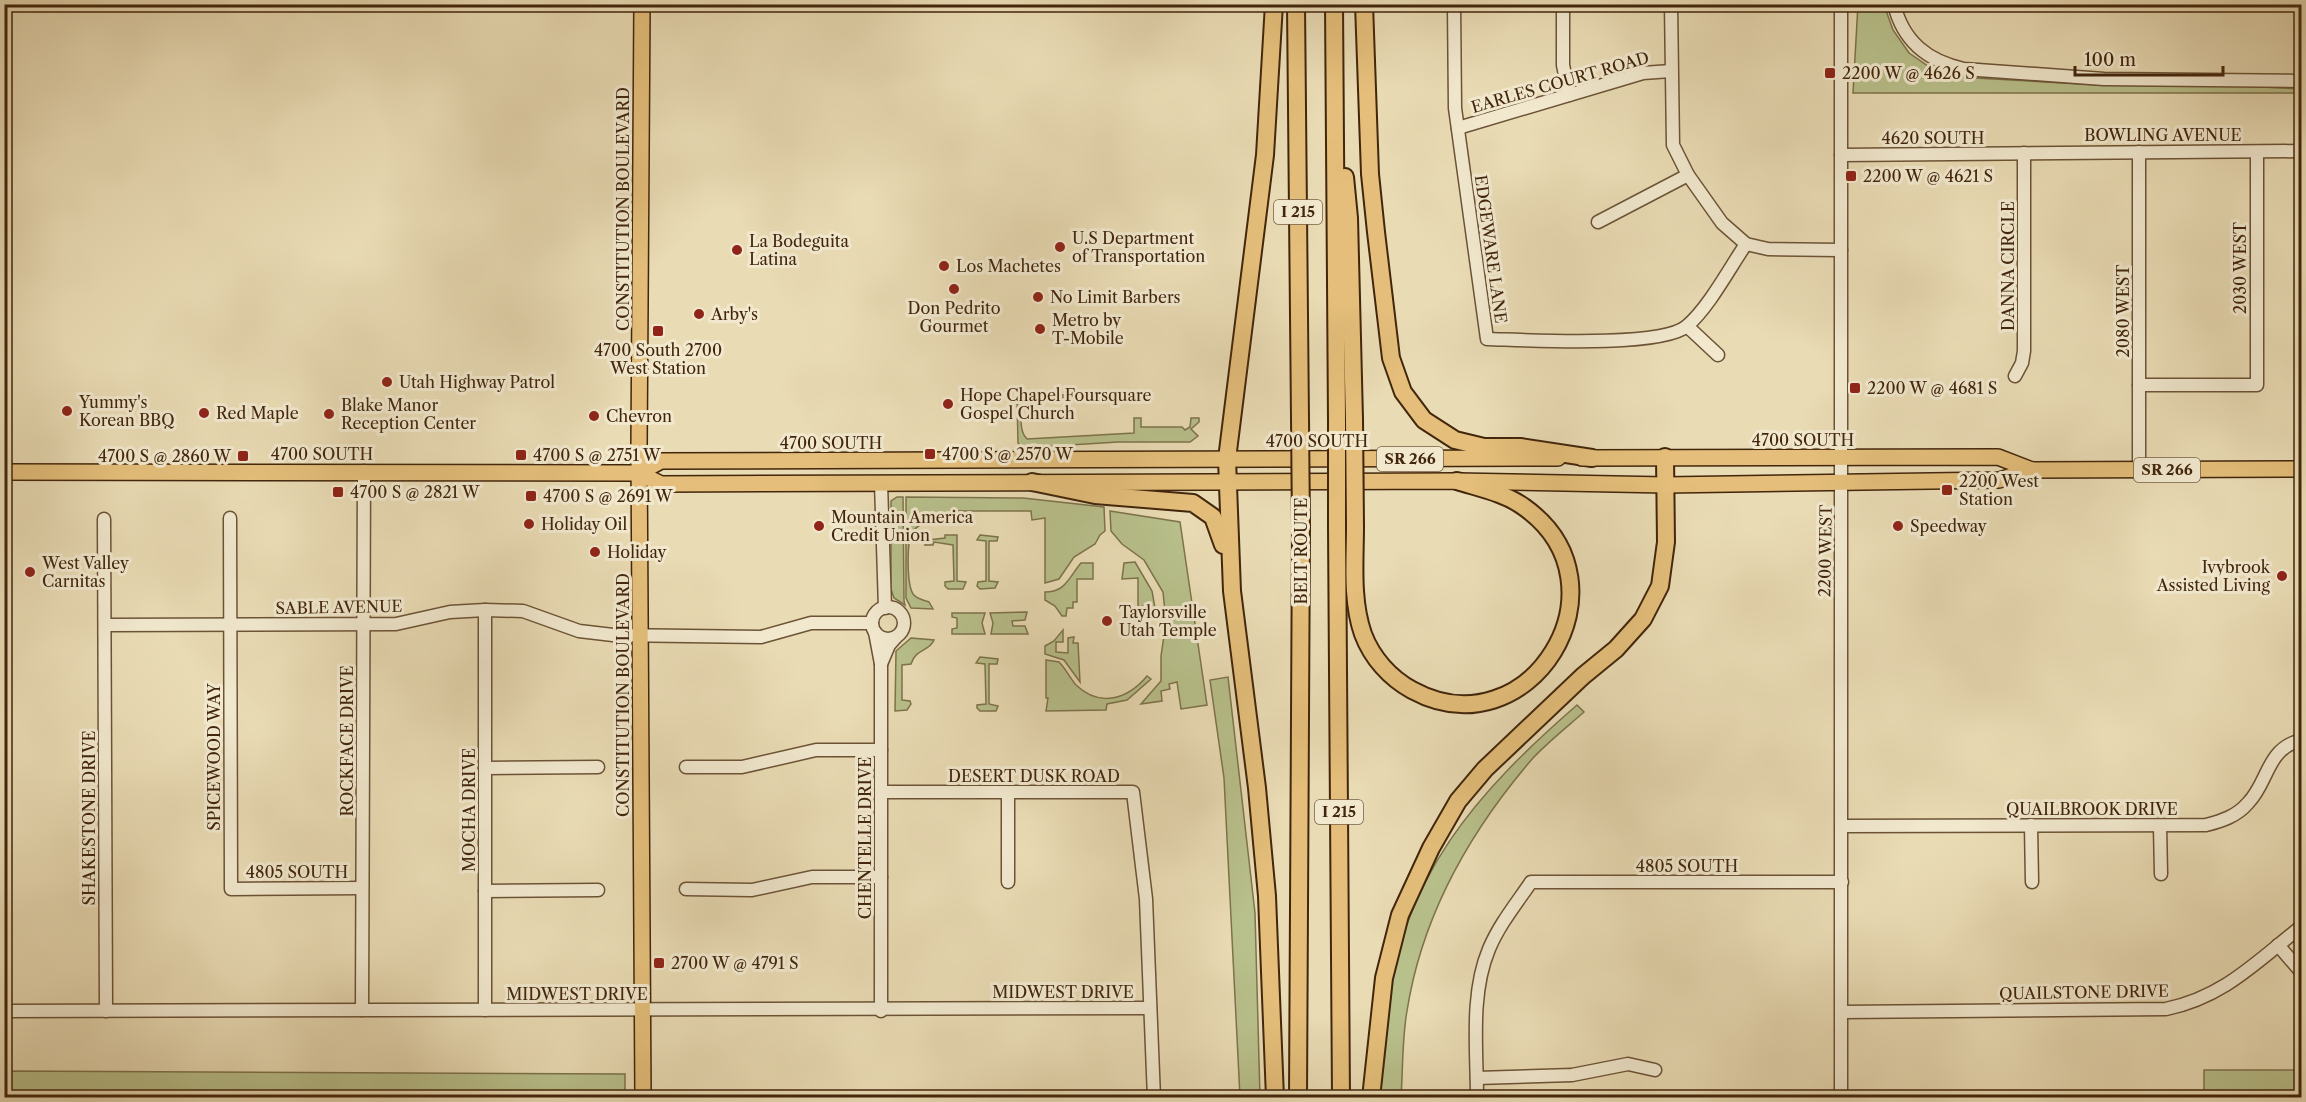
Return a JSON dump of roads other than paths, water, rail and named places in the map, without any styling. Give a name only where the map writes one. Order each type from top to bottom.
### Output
[{"type":"highway","points":[[1274,4],[1265,155],[1227,459],[1227,482],[1232,591],[1265,866],[1272,984],[1275,1098]]},
{"type":"highway","name":"BELT ROUTE","points":[[1296,4],[1301,527],[1298,1098]]},
{"type":"highway","name":"I 215","points":[[1334,4],[1335,119],[1345,419],[1337,527],[1341,1098]]},
{"type":"highway","points":[[1364,4],[1370,174],[1391,358],[1403,392],[1424,420],[1455,440],[1484,447],[1520,447],[1592,458]]},
{"type":"highway","points":[[1345,419],[1355,526],[1358,616],[1369,648],[1387,672],[1415,692],[1440,701],[1475,703],[1508,694],[1544,668],[1562,639],[1571,605],[1568,570],[1554,538],[1532,513],[1506,497],[1457,481]]},
{"type":"highway","points":[[1371,1098],[1384,978],[1400,915],[1431,848],[1458,801],[1485,769],[1583,676],[1616,649],[1643,619],[1660,586],[1666,542],[1665,457]]},
{"type":"highway","points":[[1032,482],[1089,494],[1178,500],[1199,505],[1213,517],[1218,528],[1232,591]]},
{"type":"main road","name":"CONSTITUTION BOULEVARD","points":[[642,4],[639,472],[643,1098]]},
{"type":"main road","name":"4700 SOUTH","points":[[4,472],[639,472],[661,461],[1665,457],[1998,457],[2032,470]]},
{"type":"main road","name":"4700 SOUTH","points":[[639,472],[661,484],[1457,481],[1666,485],[1999,480],[2032,470],[2301,469]]},
{"type":"street","name":"EDGEWARE LANE","points":[[1454,4],[1454,91],[1487,339],[1645,339],[1673,334],[1687,326]]},
{"type":"street","points":[[1563,4],[1563,65],[1569,95]]},
{"type":"street","points":[[1671,4],[1673,145],[1688,175],[1722,223],[1746,244],[1768,249],[1841,250]]},
{"type":"street","name":"2200 WEST","points":[[1841,4],[1842,484],[1839,640],[1842,1098]]},
{"type":"street","points":[[1894,4],[1902,28],[1921,51],[1946,65],[1964,69],[2104,79],[2301,81]]},
{"type":"street","name":"EARLES COURT ROAD","points":[[1458,128],[1643,73],[1671,71]]},
{"type":"street","name":"BOWLING AVENUE","points":[[2024,153],[2301,151]]},
{"type":"street","name":"2080 WEST","points":[[2139,152],[2139,470]]},
{"type":"street","name":"2030 WEST","points":[[2139,385],[2257,385],[2257,152]]},
{"type":"street","name":"4620 SOUTH","points":[[1841,155],[2024,153]]},
{"type":"street","name":"DANNA CIRCLE","points":[[2014,376],[2022,363],[2024,351],[2024,153]]},
{"type":"street","points":[[1598,222],[1688,175]]},
{"type":"street","points":[[1718,355],[1687,326],[1746,244]]},
{"type":"street","name":"ROCKFACE DRIVE","points":[[362,1010],[364,471]]},
{"type":"street","points":[[881,483],[885,608],[877,612],[874,627],[887,639],[896,637]]},
{"type":"street","name":"SPICEWOOD WAY","points":[[230,518],[231,889]]},
{"type":"street","name":"SHAKESTONE DRIVE","points":[[104,519],[106,1011]]},
{"type":"street","name":"CHENTELLE DRIVE","points":[[881,664],[891,642],[902,631],[903,619],[896,610],[885,608]]},
{"type":"street","name":"SABLE AVENUE","points":[[105,625],[396,624],[450,612],[485,610],[523,611],[596,634],[761,637],[811,623],[874,627]]},
{"type":"street","name":"MOCHA DRIVE","points":[[485,610],[485,1011]]},
{"type":"street","name":"CHENTELLE DRIVE","points":[[874,627],[881,664],[881,1011]]},
{"type":"street","name":"QUAILBROOK DRIVE","points":[[1842,826],[2206,825],[2236,814],[2257,791],[2270,762],[2280,750],[2301,740]]},
{"type":"street","points":[[686,767],[742,767],[816,750],[881,750]]},
{"type":"street","points":[[485,768],[598,767]]},
{"type":"street","name":"DESERT DUSK ROAD","points":[[881,792],[1133,792],[1144,875],[1154,1098]]},
{"type":"street","points":[[1008,793],[1008,882]]},
{"type":"street","points":[[2031,825],[2032,882]]},
{"type":"street","points":[[2160,826],[2161,874]]},
{"type":"street","points":[[686,889],[752,890],[812,877],[881,877]]},
{"type":"street","name":"4805 SOUTH","points":[[1477,1078],[1478,997],[1482,973],[1497,933],[1531,882],[1842,882]]},
{"type":"street","name":"4805 SOUTH","points":[[231,889],[362,888]]},
{"type":"street","points":[[485,891],[598,890]]},
{"type":"street","name":"QUAILSTONE DRIVE","points":[[1842,1012],[2166,1009],[2185,1005],[2233,983],[2301,926]]},
{"type":"street","points":[[2278,945],[2301,973]]},
{"type":"street","name":"MIDWEST DRIVE","points":[[4,1011],[881,1011],[1150,1008]]},
{"type":"street","points":[[1478,1098],[1477,1078],[1572,1075],[1628,1064],[1655,1070]]},
{"type":"place","name":"2200 W @ 4626 S","points":[[1830,73]]},
{"type":"place","name":"2200 W @ 4621 S","points":[[1851,176]]},
{"type":"place","name":"U.S Department of Transportation","points":[[1060,247]]},
{"type":"place","name":"La Bodeguita Latina","points":[[737,250]]},
{"type":"place","name":"Los Machetes","points":[[944,266]]},
{"type":"place","name":"Don Pedrito Gourmet","points":[[954,289]]},
{"type":"place","name":"No Limit Barbers","points":[[1038,297]]},
{"type":"place","name":"Arby's","points":[[699,314]]},
{"type":"place","name":"Metro by T-Mobile","points":[[1040,329]]},
{"type":"place","name":"4700 South 2700 West Station","points":[[658,331]]},
{"type":"place","name":"Utah Highway Patrol","points":[[387,382]]},
{"type":"place","name":"2200 W @ 4681 S","points":[[1855,388]]},
{"type":"place","name":"Hope Chapel Foursquare Gospel Church","points":[[948,404]]},
{"type":"place","name":"Yummy's Korean BBQ","points":[[67,411]]},
{"type":"place","name":"Red Maple","points":[[204,413]]},
{"type":"place","name":"Blake Manor Reception Center","points":[[329,414]]},
{"type":"place","name":"Chevron","points":[[594,416]]},
{"type":"place","name":"4700 S @ 2570 W","points":[[930,454]]},
{"type":"place","name":"4700 S @ 2751 W","points":[[521,455]]},
{"type":"place","name":"4700 S @ 2860 W","points":[[243,456]]},
{"type":"place","name":"2200 West Station","points":[[1947,490]]},
{"type":"place","name":"4700 S @ 2821 W","points":[[338,492]]},
{"type":"place","name":"4700 S @ 2691 W","points":[[531,496]]},
{"type":"place","name":"Holiday Oil","points":[[529,524]]},
{"type":"place","name":"Mountain America Credit Union","points":[[819,526]]},
{"type":"place","name":"Speedway","points":[[1898,526]]},
{"type":"place","name":"Holiday","points":[[595,552]]},
{"type":"place","name":"West Valley Carnitas","points":[[30,572]]},
{"type":"place","name":"Ivybrook Assisted Living","points":[[2282,576]]},
{"type":"place","name":"Taylorsville Utah Temple","points":[[1107,621]]},
{"type":"place","name":"2700 W @ 4791 S","points":[[659,963]]}]
